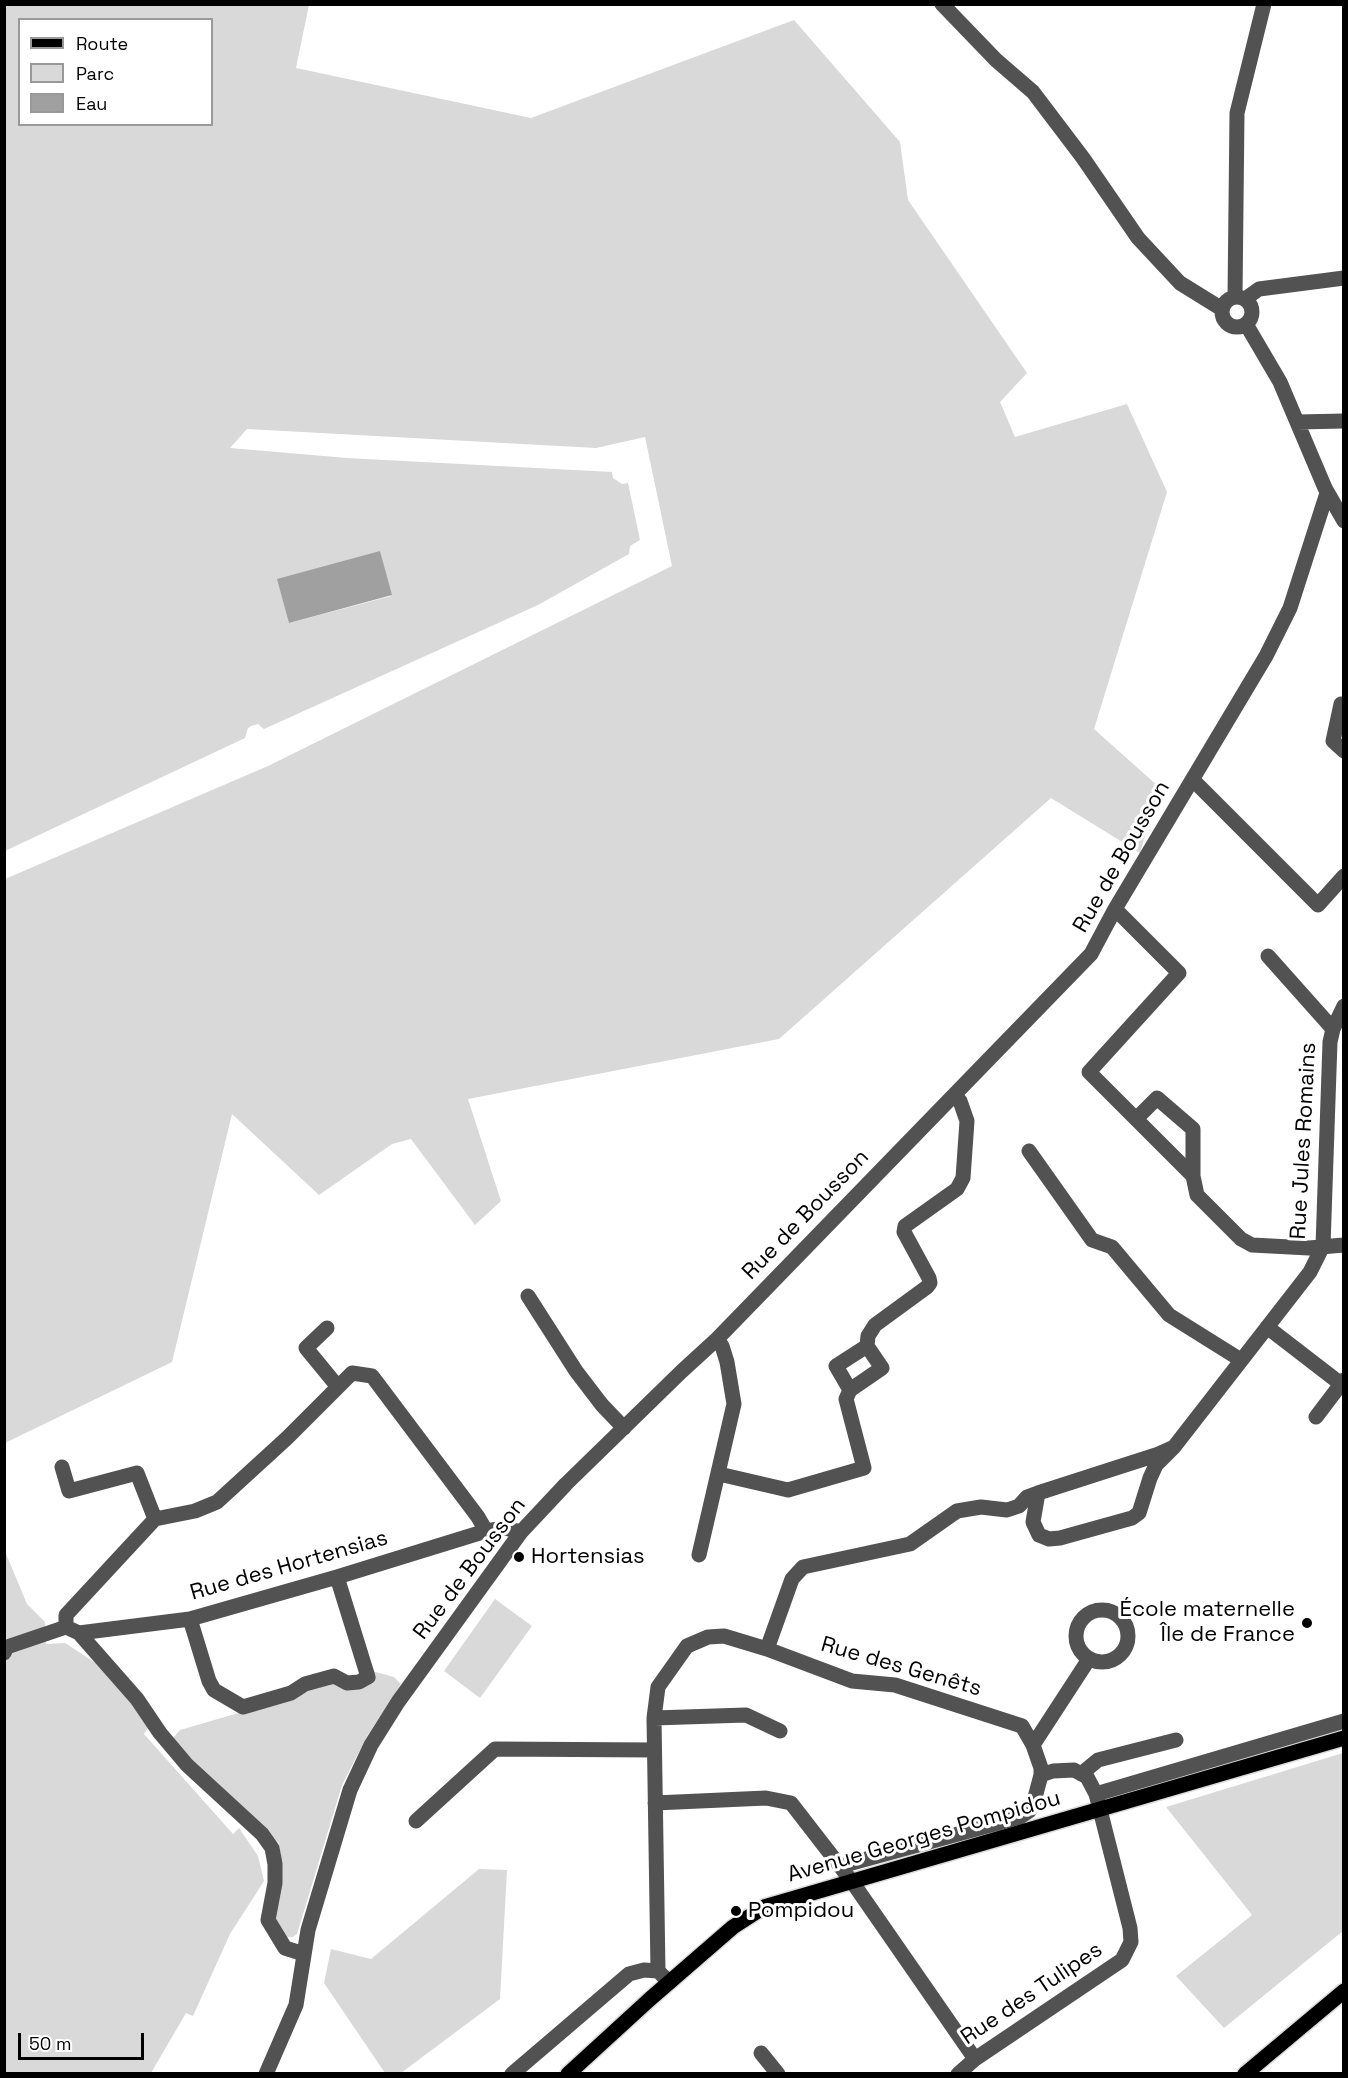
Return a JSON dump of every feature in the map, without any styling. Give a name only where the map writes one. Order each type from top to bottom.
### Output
[{"type":"main road","name":"Avenue Georges Pompidou","points":[[568,2073],[664,1977],[765,1907],[1344,1738]]},
{"type":"main road","points":[[1245,2073],[1344,1991]]},
{"type":"street","points":[[942,4],[996,60],[1033,92],[1083,158],[1138,238],[1180,284],[1222,309]]},
{"type":"street","points":[[1240,298],[1237,113],[1264,4]]},
{"type":"street","points":[[1240,298],[1251,306],[1252,316],[1246,324],[1236,327],[1224,319],[1222,309],[1227,301],[1259,289],[1344,278]]},
{"type":"street","points":[[1246,324],[1280,382],[1327,493],[1344,521]]},
{"type":"street","points":[[1297,422],[1344,421]]},
{"type":"street","name":"Rue de Bousson","points":[[266,2073],[296,2005],[308,1930],[350,1790],[371,1745],[398,1702],[521,1532],[566,1484],[717,1339],[1091,954],[1115,909],[1266,656],[1290,608],[1327,493]]},
{"type":"street","points":[[1341,704],[1333,741],[1344,751]]},
{"type":"street","points":[[1193,780],[1318,905],[1344,876]]},
{"type":"street","points":[[1115,909],[1179,973],[1089,1072],[1193,1176]]},
{"type":"street","points":[[1268,956],[1333,1029]]},
{"type":"street","name":"Rue Jules Romains","points":[[1038,1493],[1033,1522],[1039,1535],[1049,1539],[1060,1539],[1132,1518],[1139,1513],[1156,1465],[1174,1447],[1310,1272],[1323,1246],[1330,1042],[1333,1029],[1344,1006]]},
{"type":"street","points":[[719,1474],[788,1490],[864,1468],[846,1399],[850,1390],[882,1368],[867,1346],[868,1336],[875,1325],[930,1283],[904,1232],[905,1226],[957,1189],[963,1178],[967,1121],[960,1101],[954,1095]]},
{"type":"street","points":[[1136,1119],[1157,1098],[1193,1129],[1193,1176],[1197,1195],[1241,1239],[1252,1245],[1310,1248],[1344,1245]]},
{"type":"street","points":[[1029,1151],[1092,1240],[1112,1247],[1169,1315],[1241,1360]]},
{"type":"street","points":[[528,1296],[576,1371],[602,1405],[624,1428]]},
{"type":"street","points":[[1267,1327],[1342,1382],[1316,1417]]},
{"type":"street","points":[[327,1328],[306,1348],[338,1387]]},
{"type":"street","points":[[699,1555],[734,1404],[727,1362],[717,1339]]},
{"type":"street","points":[[850,1390],[836,1366],[867,1346]]},
{"type":"street","points":[[304,1954],[285,1948],[267,1920],[275,1883],[272,1848],[262,1834],[187,1765],[160,1733],[137,1699],[72,1630],[66,1615],[155,1519],[195,1511],[217,1502],[352,1374],[372,1376],[478,1516],[486,1531]]},
{"type":"street","points":[[767,1649],[792,1579],[803,1567],[910,1544],[957,1511],[981,1507],[1007,1510],[1020,1506],[1027,1497],[1174,1447]]},
{"type":"street","points":[[1134,1462],[1150,1478]]},
{"type":"street","points":[[62,1467],[69,1491],[137,1473],[155,1519]]},
{"type":"street","name":"Rue des Hortensias","points":[[4,1653],[7,1647],[72,1630],[190,1619],[486,1531],[505,1527],[521,1532]]},
{"type":"street","points":[[190,1619],[209,1681],[214,1690],[243,1707],[291,1693],[305,1684],[334,1676],[347,1683],[359,1682],[368,1677],[337,1577]]},
{"type":"street","name":"Rue des Genêts","points":[[664,1977],[655,1803],[654,1718],[658,1687],[687,1646],[708,1637],[724,1636],[767,1649],[852,1681],[895,1685],[1022,1726],[1033,1745],[1041,1775],[1033,1805],[1020,1817],[840,1866]]},
{"type":"street","points":[[1033,1745],[1089,1659]]},
{"type":"street","points":[[654,1718],[746,1715],[780,1731]]},
{"type":"street","points":[[1041,1775],[1053,1770],[1074,1770],[1087,1777],[1096,1794],[1344,1721]]},
{"type":"street","points":[[1081,1774],[1098,1760],[1176,1740]]},
{"type":"street","points":[[416,1821],[495,1749],[654,1750]]},
{"type":"street","name":"Rue des Tulipes","points":[[958,2073],[975,2059],[1122,1960],[1131,1942],[1130,1928],[1096,1794]]},
{"type":"street","points":[[655,1803],[766,1798],[791,1803],[853,1883],[975,2059]]},
{"type":"street","points":[[512,2073],[629,1974],[644,1970],[664,1977]]},
{"type":"street","points":[[761,2053],[778,2073]]},
{"type":"green space","points":[[4,5],[309,5],[296,68],[531,118],[794,20],[900,142],[908,200],[1027,373],[1000,402],[1015,437],[1127,404],[1167,492],[1094,729],[1159,787],[1140,853],[1051,798],[779,1039],[468,1099],[501,1201],[475,1225],[411,1139],[392,1144],[319,1195],[232,1114],[172,1362],[5,1443],[5,879],[268,766],[672,566],[645,437],[596,448],[247,429],[230,448],[347,458],[612,472],[613,478],[622,484],[628,483],[640,540],[630,546],[629,554],[538,605],[264,729],[258,724],[251,726],[245,738],[5,851]],"holes":[[[380,551],[391,596],[289,623]]]},
{"type":"green space","points":[[4,1549],[27,1604],[45,1622],[46,1644],[65,1643],[102,1667],[151,1724],[144,1734],[233,1834],[239,1828],[258,1856],[264,1881],[230,1934],[193,2016],[186,2013],[151,2073],[5,2073]]},
{"type":"green space","points":[[495,1599],[532,1626],[480,1698],[444,1671]]},
{"type":"green space","points":[[372,1671],[394,1677],[401,1684],[366,1738],[342,1785],[297,1934],[293,1937],[282,1937],[274,1921],[282,1866],[279,1843],[183,1756],[173,1738],[180,1730],[297,1696],[330,1680],[346,1689]]},
{"type":"green space","points":[[1343,1753],[1343,1931],[1224,2028],[1176,1976],[1252,1915],[1166,1807]]},
{"type":"green space","points":[[479,1869],[507,1870],[500,1999],[401,2073],[385,2073],[324,1983],[331,1949],[371,1959]]},
{"type":"water","points":[[380,551],[392,595],[289,623],[277,579]]},
{"type":"place","name":"Hortensias","points":[[519,1557]]},
{"type":"place","name":"École maternelle Île de France","points":[[1307,1623]]},
{"type":"place","name":"Pompidou","points":[[736,1911]]}]
